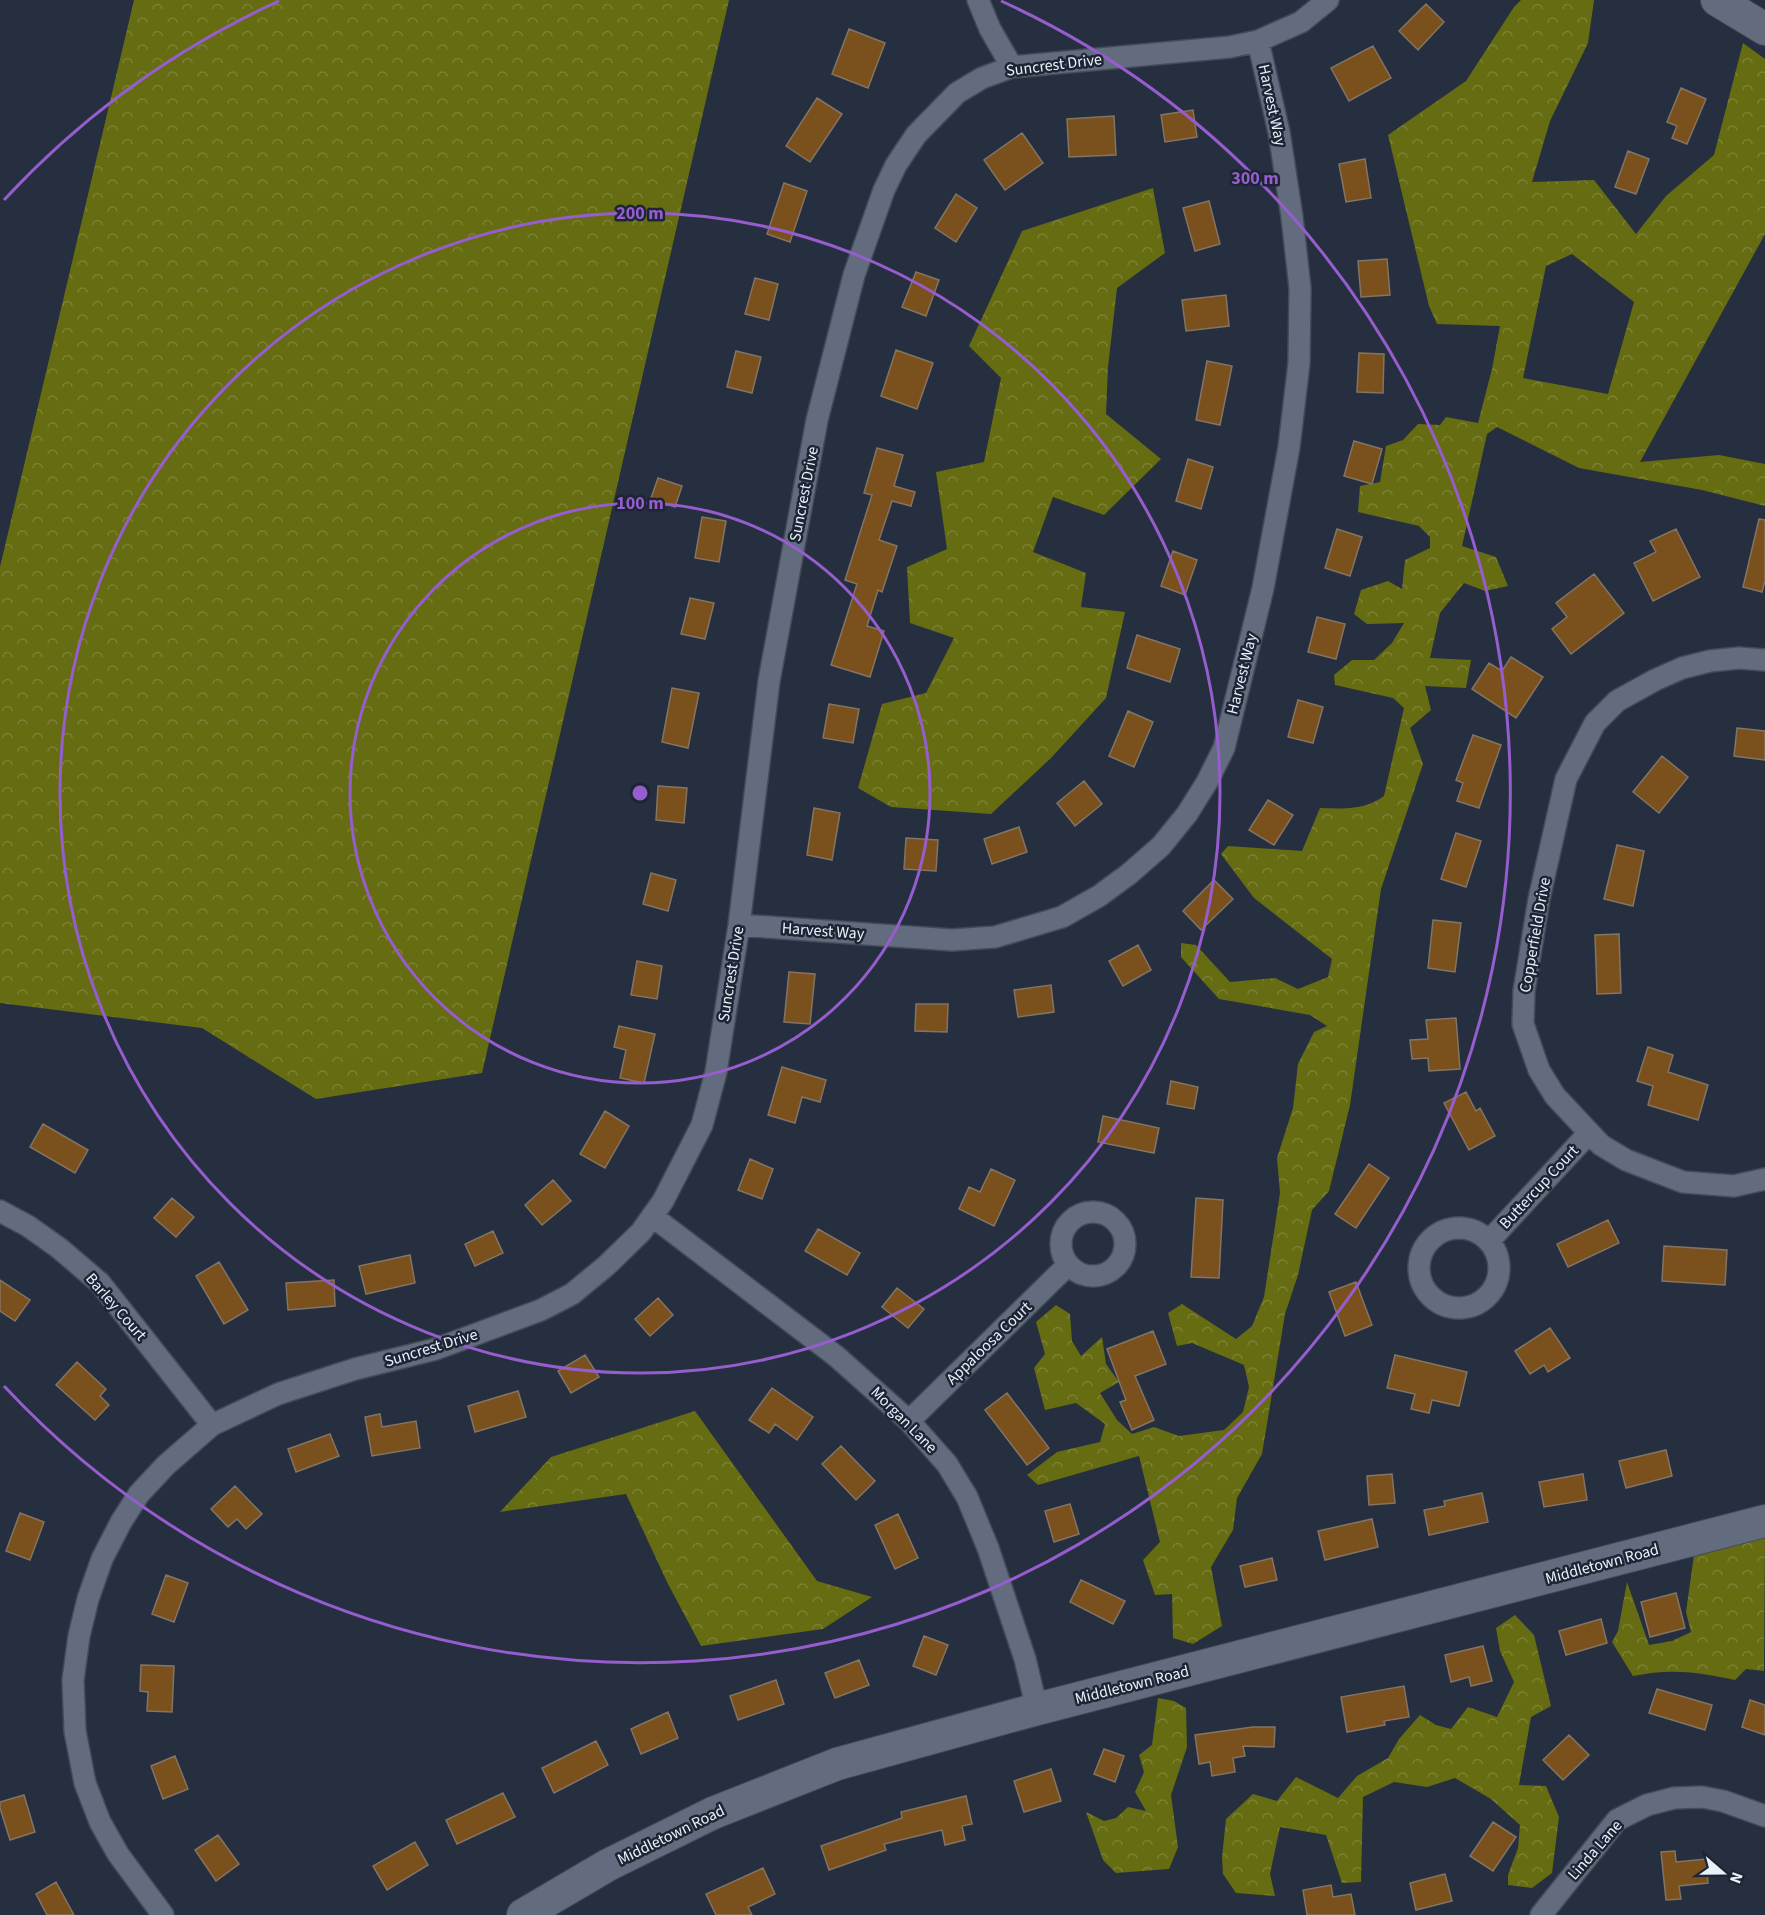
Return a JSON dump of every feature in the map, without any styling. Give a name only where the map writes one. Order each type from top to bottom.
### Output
[{"type":"street","points":[[978,0],[990,29],[1012,67]]},
{"type":"street","name":"Suncrest Drive","points":[[163,1915],[118,1854],[100,1822],[85,1783],[75,1731],[73,1680],[79,1636],[88,1599],[102,1559],[139,1494],[166,1465],[212,1425],[278,1394],[355,1370],[436,1349],[541,1310],[572,1294],[606,1266],[641,1232],[663,1201],[702,1125],[716,1072],[739,925],[769,681],[817,420],[854,275],[884,190],[896,165],[916,135],[957,93],[982,78],[1012,67],[1230,47],[1258,41],[1301,22],[1328,0]]},
{"type":"street","points":[[1717,0],[1765,29]]},
{"type":"street","name":"Harvest Way","points":[[739,925],[952,940],[995,937],[1062,917],[1129,874],[1161,846],[1188,814],[1207,782],[1224,748],[1263,588],[1288,447],[1299,363],[1300,288],[1292,217],[1279,132],[1258,41]]},
{"type":"street","name":"Copperfield Drive","points":[[1765,660],[1739,658],[1682,668],[1617,701],[1595,723],[1566,779],[1539,899],[1524,991],[1523,1024],[1539,1070],[1555,1096],[1601,1145],[1626,1160],[1683,1182],[1734,1186],[1765,1179]]},
{"type":"street","name":"Buttercup Court","points":[[1489,1241],[1588,1133]]},
{"type":"street","name":"Barley Court","points":[[0,1211],[28,1226],[59,1248],[100,1283],[212,1425]]},
{"type":"street","name":"Morgan Lane","points":[[652,1216],[836,1356],[909,1421],[947,1464],[968,1497],[988,1548],[1025,1659],[1037,1709]]},
{"type":"street","name":"Appaloosa Court","points":[[909,1421],[1068,1266]]},
{"type":"street","name":"Middletown Road","points":[[523,1915],[608,1865],[713,1813],[837,1764],[1037,1709],[1765,1521]]},
{"type":"street","name":"Linda Lane","points":[[1541,1915],[1617,1820],[1647,1804],[1674,1798],[1702,1797],[1732,1803],[1765,1816]]},
{"type":"green space","points":[[134,0],[729,0],[482,1073],[316,1099],[202,1028],[0,1003],[0,567]]},
{"type":"green space","points":[[1521,0],[1594,0],[1588,43],[1550,121],[1532,182],[1594,180],[1636,234],[1666,196],[1714,155],[1743,43],[1765,59],[1765,234],[1640,462],[1719,455],[1765,464],[1765,506],[1702,490],[1579,468],[1497,427],[1487,434],[1462,546],[1496,557],[1508,586],[1485,591],[1464,583],[1440,613],[1430,658],[1471,660],[1466,688],[1425,686],[1431,710],[1410,728],[1423,764],[1381,889],[1350,1105],[1329,1191],[1312,1210],[1298,1275],[1285,1314],[1262,1454],[1237,1498],[1233,1530],[1211,1567],[1222,1626],[1193,1644],[1173,1638],[1172,1594],[1155,1595],[1143,1560],[1160,1542],[1139,1456],[1038,1485],[1027,1475],[1057,1452],[1100,1442],[1105,1424],[1076,1403],[1045,1410],[1034,1368],[1045,1354],[1036,1322],[1056,1305],[1070,1314],[1072,1341],[1081,1356],[1102,1337],[1106,1364],[1119,1382],[1100,1393],[1117,1420],[1132,1434],[1154,1427],[1179,1436],[1224,1430],[1243,1412],[1249,1387],[1244,1365],[1192,1343],[1177,1346],[1168,1313],[1182,1304],[1236,1339],[1252,1326],[1264,1297],[1280,1193],[1277,1158],[1293,1108],[1298,1064],[1314,1032],[1327,1026],[1310,1015],[1219,999],[1181,957],[1181,943],[1196,945],[1230,982],[1275,978],[1298,989],[1328,977],[1332,959],[1254,898],[1221,854],[1228,846],[1302,851],[1320,808],[1362,806],[1384,796],[1404,708],[1393,698],[1335,685],[1334,675],[1352,660],[1374,660],[1392,643],[1404,623],[1367,624],[1354,614],[1361,590],[1388,581],[1402,589],[1405,560],[1430,548],[1430,537],[1419,526],[1358,512],[1360,486],[1380,482],[1386,446],[1403,440],[1418,424],[1440,425],[1446,417],[1478,423],[1500,326],[1437,324],[1429,306],[1388,135],[1466,81],[1514,7]],"holes":[[[1572,254],[1634,302],[1608,394],[1523,378],[1546,266]]]},
{"type":"green space","points":[[1153,188],[1165,253],[1117,288],[1108,367],[1106,414],[1161,459],[1104,515],[1053,497],[1033,552],[1086,573],[1081,607],[1125,612],[1106,698],[1051,758],[991,814],[891,807],[858,788],[882,704],[926,693],[954,638],[910,623],[907,567],[947,549],[936,472],[984,462],[1001,378],[969,346],[1022,231]]},
{"type":"green space","points":[[695,1411],[817,1581],[872,1597],[823,1629],[701,1646],[668,1584],[626,1494],[500,1512],[551,1457]]},
{"type":"green space","points":[[1765,1536],[1764,1671],[1746,1669],[1735,1680],[1684,1672],[1659,1672],[1633,1676],[1612,1642],[1618,1631],[1627,1582],[1649,1645],[1672,1641],[1691,1632],[1686,1612],[1694,1555]]},
{"type":"green space","points":[[1515,1615],[1534,1635],[1551,1706],[1531,1717],[1519,1785],[1546,1786],[1559,1817],[1552,1873],[1532,1888],[1508,1885],[1508,1875],[1518,1848],[1520,1825],[1491,1799],[1455,1778],[1427,1787],[1394,1782],[1363,1797],[1361,1882],[1342,1883],[1326,1835],[1280,1827],[1270,1874],[1275,1896],[1236,1893],[1223,1874],[1222,1857],[1226,1819],[1253,1794],[1277,1801],[1296,1777],[1338,1798],[1357,1776],[1388,1758],[1399,1739],[1420,1715],[1436,1725],[1451,1729],[1468,1707],[1497,1717],[1514,1682],[1500,1651],[1496,1628]]},
{"type":"green space","points":[[1158,1698],[1174,1701],[1186,1708],[1187,1747],[1171,1795],[1178,1847],[1169,1869],[1116,1873],[1103,1860],[1086,1812],[1104,1821],[1116,1818],[1128,1807],[1146,1811],[1135,1792],[1144,1772],[1139,1755],[1152,1745]]},
{"type":"building","points":[[1426,4],[1444,22],[1418,50],[1399,31]]},
{"type":"building","points":[[849,29],[885,43],[868,88],[832,74]]},
{"type":"building","points":[[1373,46],[1391,78],[1349,101],[1331,68]]},
{"type":"building","points":[[1681,88],[1706,99],[1687,144],[1672,138],[1677,126],[1667,122]]},
{"type":"building","points":[[817,98],[842,114],[810,162],[786,146]]},
{"type":"building","points":[[1193,110],[1197,137],[1165,142],[1161,115]]},
{"type":"building","points":[[1114,116],[1116,155],[1069,157],[1067,119]]},
{"type":"building","points":[[1022,133],[1043,163],[1005,190],[984,160]]},
{"type":"building","points":[[1628,151],[1649,159],[1636,194],[1615,187]]},
{"type":"building","points":[[1365,159],[1371,198],[1346,202],[1339,164]]},
{"type":"building","points":[[784,183],[807,191],[790,242],[767,234]]},
{"type":"building","points":[[956,194],[977,208],[956,242],[935,228]]},
{"type":"building","points":[[1209,201],[1220,244],[1195,251],[1183,208]]},
{"type":"building","points":[[1387,259],[1390,295],[1361,297],[1358,261]]},
{"type":"building","points":[[916,272],[939,280],[926,316],[902,307]]},
{"type":"building","points":[[755,278],[778,284],[769,320],[745,314]]},
{"type":"building","points":[[1226,295],[1229,326],[1186,331],[1182,300]]},
{"type":"building","points":[[896,350],[933,363],[917,409],[881,396]]},
{"type":"building","points":[[736,351],[761,357],[752,393],[727,387]]},
{"type":"building","points":[[1359,353],[1384,354],[1383,393],[1357,392]]},
{"type":"building","points":[[1207,361],[1232,366],[1220,425],[1196,420]]},
{"type":"building","points":[[1354,441],[1382,449],[1372,484],[1344,476]]},
{"type":"building","points":[[877,448],[903,455],[894,486],[915,492],[911,506],[892,501],[879,540],[897,546],[882,592],[878,590],[867,626],[884,631],[870,677],[831,665],[857,584],[845,580],[872,495],[864,493]]},
{"type":"building","points":[[1188,459],[1213,467],[1201,509],[1176,501]]},
{"type":"building","points":[[658,478],[682,486],[675,507],[651,498]]},
{"type":"building","points":[[702,517],[726,521],[719,562],[695,558]]},
{"type":"building","points":[[1759,519],[1765,520],[1765,581],[1762,592],[1743,587]]},
{"type":"building","points":[[1337,529],[1362,537],[1350,576],[1325,568]]},
{"type":"building","points":[[1676,529],[1700,577],[1653,601],[1634,563],[1656,552],[1650,541]]},
{"type":"building","points":[[1173,551],[1197,560],[1185,595],[1161,586]]},
{"type":"building","points":[[1594,574],[1624,613],[1571,654],[1552,629],[1567,617],[1556,603]]},
{"type":"building","points":[[690,598],[714,603],[705,639],[681,634]]},
{"type":"building","points":[[1317,617],[1345,624],[1336,659],[1308,652]]},
{"type":"building","points":[[1137,635],[1180,649],[1170,682],[1127,668]]},
{"type":"building","points":[[1511,657],[1543,677],[1516,718],[1472,689],[1489,663],[1502,671]]},
{"type":"building","points":[[672,688],[699,693],[688,748],[662,742]]},
{"type":"building","points":[[1298,700],[1323,707],[1313,743],[1288,737]]},
{"type":"building","points":[[829,704],[859,709],[853,743],[823,738]]},
{"type":"building","points":[[1128,711],[1153,722],[1134,767],[1109,756]]},
{"type":"building","points":[[1737,728],[1765,731],[1765,760],[1734,756]]},
{"type":"building","points":[[1473,735],[1501,745],[1479,808],[1457,801],[1463,783],[1456,780]]},
{"type":"building","points":[[1662,756],[1688,777],[1659,813],[1633,792]]},
{"type":"building","points":[[1084,781],[1102,804],[1075,826],[1057,803]]},
{"type":"building","points":[[658,786],[687,788],[684,823],[656,820]]},
{"type":"building","points":[[1268,800],[1293,815],[1274,845],[1249,830]]},
{"type":"building","points":[[814,808],[840,813],[832,860],[807,855]]},
{"type":"building","points":[[1019,827],[1027,852],[992,864],[984,839]]},
{"type":"building","points":[[1456,833],[1481,841],[1466,887],[1441,879]]},
{"type":"building","points":[[906,838],[938,840],[936,871],[904,869]]},
{"type":"building","points":[[1617,845],[1644,851],[1633,906],[1604,899]]},
{"type":"building","points":[[651,873],[676,880],[668,911],[643,904]]},
{"type":"building","points":[[1214,880],[1233,899],[1201,930],[1183,911]]},
{"type":"building","points":[[1433,920],[1461,923],[1455,972],[1428,968]]},
{"type":"building","points":[[1619,934],[1621,993],[1597,994],[1595,935]]},
{"type":"building","points":[[1138,945],[1151,970],[1123,986],[1109,961]]},
{"type":"building","points":[[637,961],[662,966],[657,999],[631,995]]},
{"type":"building","points":[[789,972],[815,974],[810,1024],[784,1022]]},
{"type":"building","points":[[1051,985],[1054,1012],[1018,1017],[1014,990]]},
{"type":"building","points":[[916,1004],[948,1004],[947,1032],[915,1031]]},
{"type":"building","points":[[1456,1018],[1460,1069],[1429,1071],[1428,1058],[1412,1059],[1410,1040],[1428,1039],[1426,1020]]},
{"type":"building","points":[[619,1026],[655,1034],[644,1083],[620,1078],[626,1050],[614,1047]]},
{"type":"building","points":[[1648,1047],[1673,1055],[1668,1072],[1708,1085],[1698,1120],[1648,1105],[1653,1086],[1637,1081]]},
{"type":"building","points":[[782,1067],[826,1080],[820,1102],[802,1097],[795,1123],[768,1115]]},
{"type":"building","points":[[1171,1081],[1198,1087],[1194,1109],[1167,1104]]},
{"type":"building","points":[[1466,1092],[1476,1111],[1480,1108],[1495,1136],[1469,1150],[1444,1103]]},
{"type":"building","points":[[605,1111],[629,1126],[605,1168],[580,1154]]},
{"type":"building","points":[[1103,1116],[1159,1128],[1154,1153],[1098,1142]]},
{"type":"building","points":[[43,1124],[88,1150],[75,1173],[30,1147]]},
{"type":"building","points":[[750,1159],[773,1169],[762,1199],[738,1190]]},
{"type":"building","points":[[1369,1164],[1389,1178],[1356,1228],[1335,1214]]},
{"type":"building","points":[[991,1169],[1015,1180],[994,1226],[959,1209],[969,1187],[980,1192]]},
{"type":"building","points":[[553,1180],[571,1201],[542,1225],[525,1205]]},
{"type":"building","points":[[172,1198],[194,1217],[176,1237],[154,1218]]},
{"type":"building","points":[[1196,1198],[1223,1200],[1219,1278],[1191,1277]]},
{"type":"building","points":[[1608,1220],[1619,1243],[1568,1267],[1557,1244]]},
{"type":"building","points":[[818,1229],[860,1253],[847,1275],[805,1251]]},
{"type":"building","points":[[493,1231],[503,1253],[475,1266],[465,1244]]},
{"type":"building","points":[[1664,1246],[1727,1250],[1725,1285],[1662,1281]]},
{"type":"building","points":[[410,1255],[415,1283],[366,1294],[359,1266]]},
{"type":"building","points":[[219,1262],[248,1310],[224,1324],[196,1276]]},
{"type":"building","points":[[0,1280],[30,1300],[15,1321],[0,1311]]},
{"type":"building","points":[[334,1280],[335,1306],[288,1310],[286,1283]]},
{"type":"building","points":[[1356,1282],[1372,1325],[1345,1336],[1329,1292]]},
{"type":"building","points":[[897,1288],[924,1309],[908,1328],[882,1307]]},
{"type":"building","points":[[658,1298],[673,1315],[650,1336],[635,1319]]},
{"type":"building","points":[[1550,1328],[1570,1358],[1548,1372],[1544,1365],[1530,1374],[1515,1351]]},
{"type":"building","points":[[1153,1331],[1166,1364],[1135,1376],[1154,1420],[1132,1430],[1120,1402],[1126,1400],[1107,1349]]},
{"type":"building","points":[[585,1355],[599,1377],[571,1393],[558,1371]]},
{"type":"building","points":[[1395,1355],[1467,1372],[1459,1406],[1432,1400],[1429,1413],[1411,1409],[1415,1394],[1387,1388]]},
{"type":"building","points":[[77,1362],[106,1389],[100,1396],[109,1405],[95,1420],[56,1385]]},
{"type":"building","points":[[772,1388],[813,1417],[797,1440],[775,1424],[769,1433],[749,1420]]},
{"type":"building","points":[[518,1391],[526,1417],[475,1432],[468,1406]]},
{"type":"building","points":[[1007,1393],[1049,1448],[1027,1465],[985,1410]]},
{"type":"building","points":[[380,1414],[382,1427],[416,1421],[420,1448],[372,1456],[365,1417]]},
{"type":"building","points":[[330,1434],[339,1456],[296,1472],[288,1449]]},
{"type":"building","points":[[841,1446],[875,1481],[856,1500],[822,1464]]},
{"type":"building","points":[[1666,1450],[1672,1476],[1626,1488],[1619,1461]]},
{"type":"building","points":[[1392,1474],[1395,1503],[1369,1505],[1367,1476]]},
{"type":"building","points":[[1583,1474],[1587,1500],[1544,1507],[1539,1482]]},
{"type":"building","points":[[235,1486],[262,1514],[246,1529],[237,1519],[228,1527],[211,1509]]},
{"type":"building","points":[[1482,1493],[1488,1522],[1429,1535],[1424,1510],[1445,1506],[1444,1501]]},
{"type":"building","points":[[1070,1504],[1079,1534],[1054,1542],[1045,1511]]},
{"type":"building","points":[[20,1513],[44,1522],[30,1560],[6,1551]]},
{"type":"building","points":[[898,1514],[918,1558],[895,1569],[875,1525]]},
{"type":"building","points":[[1372,1519],[1378,1547],[1325,1560],[1318,1531]]},
{"type":"building","points":[[1272,1558],[1277,1580],[1245,1587],[1240,1566]]},
{"type":"building","points":[[166,1575],[188,1583],[174,1622],[152,1614]]},
{"type":"building","points":[[1081,1580],[1125,1601],[1113,1624],[1070,1602]]},
{"type":"building","points":[[1676,1593],[1685,1628],[1650,1637],[1641,1602]]},
{"type":"building","points":[[1601,1619],[1607,1643],[1566,1655],[1559,1631]]},
{"type":"building","points":[[924,1636],[948,1645],[936,1675],[913,1666]]},
{"type":"building","points":[[1483,1646],[1492,1681],[1471,1686],[1469,1677],[1451,1682],[1445,1655]]},
{"type":"building","points":[[859,1660],[869,1685],[835,1698],[825,1673]]},
{"type":"building","points":[[141,1665],[174,1666],[172,1712],[147,1711],[148,1692],[140,1691]]},
{"type":"building","points":[[776,1680],[784,1704],[738,1720],[730,1696]]},
{"type":"building","points":[[1404,1686],[1409,1717],[1384,1721],[1385,1725],[1347,1732],[1341,1697]]},
{"type":"building","points":[[1657,1689],[1712,1705],[1705,1730],[1649,1713]]},
{"type":"building","points":[[1750,1700],[1765,1705],[1765,1735],[1742,1727]]},
{"type":"building","points":[[668,1712],[678,1738],[641,1754],[631,1729]]},
{"type":"building","points":[[1253,1727],[1275,1727],[1274,1747],[1243,1746],[1245,1756],[1233,1758],[1235,1772],[1212,1776],[1210,1762],[1199,1764],[1195,1735]]},
{"type":"building","points":[[1569,1735],[1589,1755],[1563,1780],[1543,1760]]},
{"type":"building","points":[[596,1741],[608,1765],[554,1793],[542,1768]]},
{"type":"building","points":[[1104,1749],[1124,1756],[1115,1782],[1094,1774]]},
{"type":"building","points":[[175,1756],[188,1789],[163,1799],[151,1766]]},
{"type":"building","points":[[1051,1769],[1061,1801],[1024,1812],[1014,1781]]},
{"type":"building","points":[[503,1793],[515,1817],[457,1844],[446,1820]]},
{"type":"building","points":[[24,1795],[35,1832],[10,1840],[0,1802]]},
{"type":"building","points":[[966,1796],[972,1824],[962,1826],[965,1840],[945,1845],[942,1830],[884,1844],[886,1850],[829,1870],[821,1846],[902,1818],[901,1812]]},
{"type":"building","points":[[1493,1822],[1516,1837],[1493,1871],[1470,1856]]},
{"type":"building","points":[[218,1835],[239,1864],[216,1881],[195,1850]]},
{"type":"building","points":[[415,1842],[428,1865],[387,1890],[373,1866]]},
{"type":"building","points":[[1675,1851],[1676,1862],[1706,1859],[1708,1883],[1679,1886],[1681,1899],[1666,1900],[1661,1852]]},
{"type":"building","points":[[763,1868],[775,1894],[748,1907],[752,1915],[716,1915],[706,1894]]},
{"type":"building","points":[[1445,1874],[1452,1901],[1416,1910],[1410,1883]]},
{"type":"building","points":[[56,1882],[74,1915],[47,1915],[36,1894]]},
{"type":"building","points":[[1331,1885],[1333,1897],[1351,1894],[1355,1915],[1307,1915],[1303,1890]]}]
